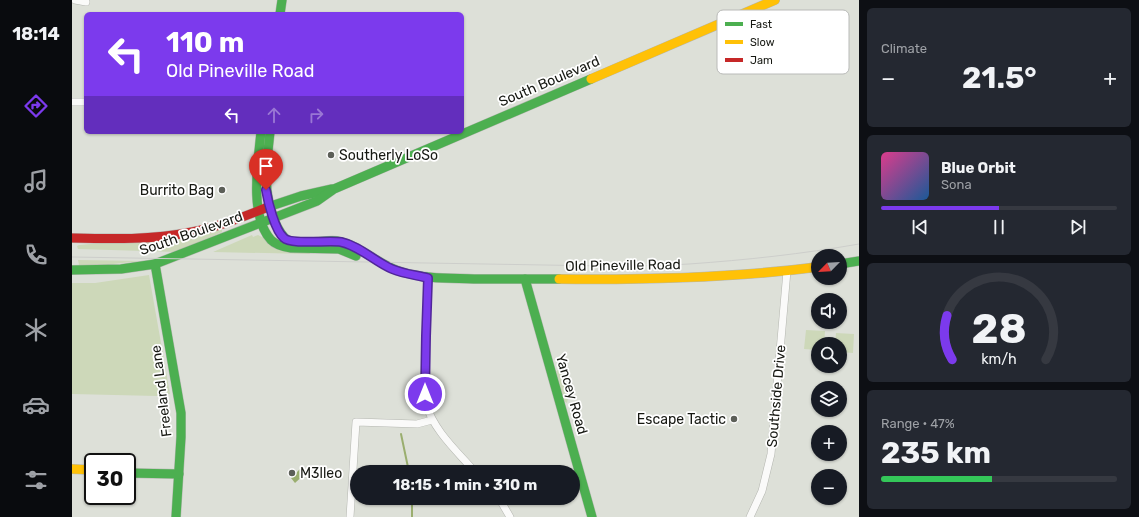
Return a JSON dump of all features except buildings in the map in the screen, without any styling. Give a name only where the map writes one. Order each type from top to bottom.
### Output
[{"type":"street","points":[[75,0],[86,2]]},
{"type":"street","points":[[280,12],[282,0]]},
{"type":"street","name":"South Boulevard","points":[[752,10],[775,0]]},
{"type":"street","name":"South Boulevard","points":[[464,133],[717,25]]},
{"type":"street","points":[[72,102],[84,102]]},
{"type":"street","name":"Old Pineville Road","points":[[260,134],[257,186],[258,212],[261,223],[273,243],[282,247],[339,249],[362,258],[384,271],[402,278],[418,281],[428,278]]},
{"type":"street","points":[[270,134],[266,190],[274,218]]},
{"type":"street","name":"South Boulevard","points":[[72,270],[121,269],[155,264],[196,250],[317,201],[334,189],[462,134]]},
{"type":"street","name":"South Boulevard","points":[[72,238],[153,237],[190,232],[208,228],[258,212],[313,192],[334,189]]},
{"type":"street","name":"Old Pineville Road","points":[[274,218],[279,232],[284,239],[290,241],[328,240],[343,242],[364,252],[392,269],[428,278],[679,278],[786,272],[811,268]]},
{"type":"street","points":[[847,263],[859,261]]},
{"type":"street","name":"Freeland Lane","points":[[155,264],[170,340],[181,413],[182,437],[176,517]]},
{"type":"street","name":"Southside Drive","points":[[750,517],[762,491],[771,459],[786,272]]},
{"type":"street","points":[[428,278],[426,404],[432,420],[437,428],[470,465]]},
{"type":"street","name":"Yancey Road","points":[[525,279],[592,517]]},
{"type":"street","points":[[350,517],[356,422],[417,424],[432,420]]},
{"type":"street","points":[[72,469],[84,470]]},
{"type":"street","points":[[136,473],[179,474]]},
{"type":"street","points":[[503,505],[510,517]]},
{"type":"shaded area","points":[[222,229],[222,232],[177,252],[78,249],[77,246],[79,245]]},
{"type":"shaded area","points":[[252,235],[253,237],[258,235],[309,251],[310,254],[213,252]]},
{"type":"shaded area","points":[[78,260],[141,261],[104,265],[79,265]]},
{"type":"shaded area","points":[[149,275],[170,394],[157,396],[72,394],[72,283],[95,283]]},
{"type":"shaded area","points":[[806,330],[825,331],[825,337],[811,337],[811,350],[804,349]]},
{"type":"shaded area","points":[[836,333],[854,334],[853,353],[847,353],[847,337],[836,337]]},
{"type":"shaded area","points":[[561,369],[568,390],[567,403],[564,401],[556,371]]},
{"type":"shaded area","points":[[302,467],[307,472],[295,483],[291,478]]},
{"type":"waterway","points":[[401,434],[408,465]]},
{"type":"waterway","points":[[412,505],[412,517]]},
{"type":"tram line","points":[[72,257],[646,266],[753,259],[859,244]]},
{"type":"traffic: fast","points":[[280,12],[282,0]]},
{"type":"traffic: fast","points":[[464,133],[591,79]]},
{"type":"traffic: fast","points":[[261,134],[257,173],[257,203],[264,230],[271,240],[288,248],[339,249],[356,256]]},
{"type":"traffic: fast","points":[[270,134],[266,174],[267,194],[276,224],[282,235],[289,240],[301,243],[331,241],[346,243],[394,269],[420,276],[474,279],[559,279]]},
{"type":"traffic: fast","points":[[72,270],[121,269],[155,264],[317,201],[334,189],[462,134]]},
{"type":"traffic: fast","points":[[268,207],[301,196],[332,189]]},
{"type":"traffic: fast","points":[[847,263],[859,261]]},
{"type":"traffic: fast","points":[[155,264],[181,413],[176,517]]},
{"type":"traffic: fast","points":[[525,279],[592,517]]},
{"type":"traffic: fast","points":[[136,473],[179,474]]},
{"type":"traffic: slow","points":[[752,10],[775,0]]},
{"type":"traffic: slow","points":[[591,79],[717,25]]},
{"type":"traffic: slow","points":[[559,279],[689,278],[753,274],[811,268]]},
{"type":"traffic: slow","points":[[72,469],[84,470]]},
{"type":"traffic: jam","points":[[72,238],[102,239],[177,235],[221,225],[268,207]]},
{"type":"place","name":"Southerly LoSo","points":[[331,155]]},
{"type":"place","name":"Burrito Bag","points":[[222,190]]},
{"type":"place","name":"Escape Tactic","points":[[734,419]]},
{"type":"place","name":"M3lleo","points":[[292,473]]},
{"type":"route","points":[[266,190],[276,224],[284,239],[290,241],[328,240],[343,242],[364,252],[392,269],[428,278],[425,394]]}]
